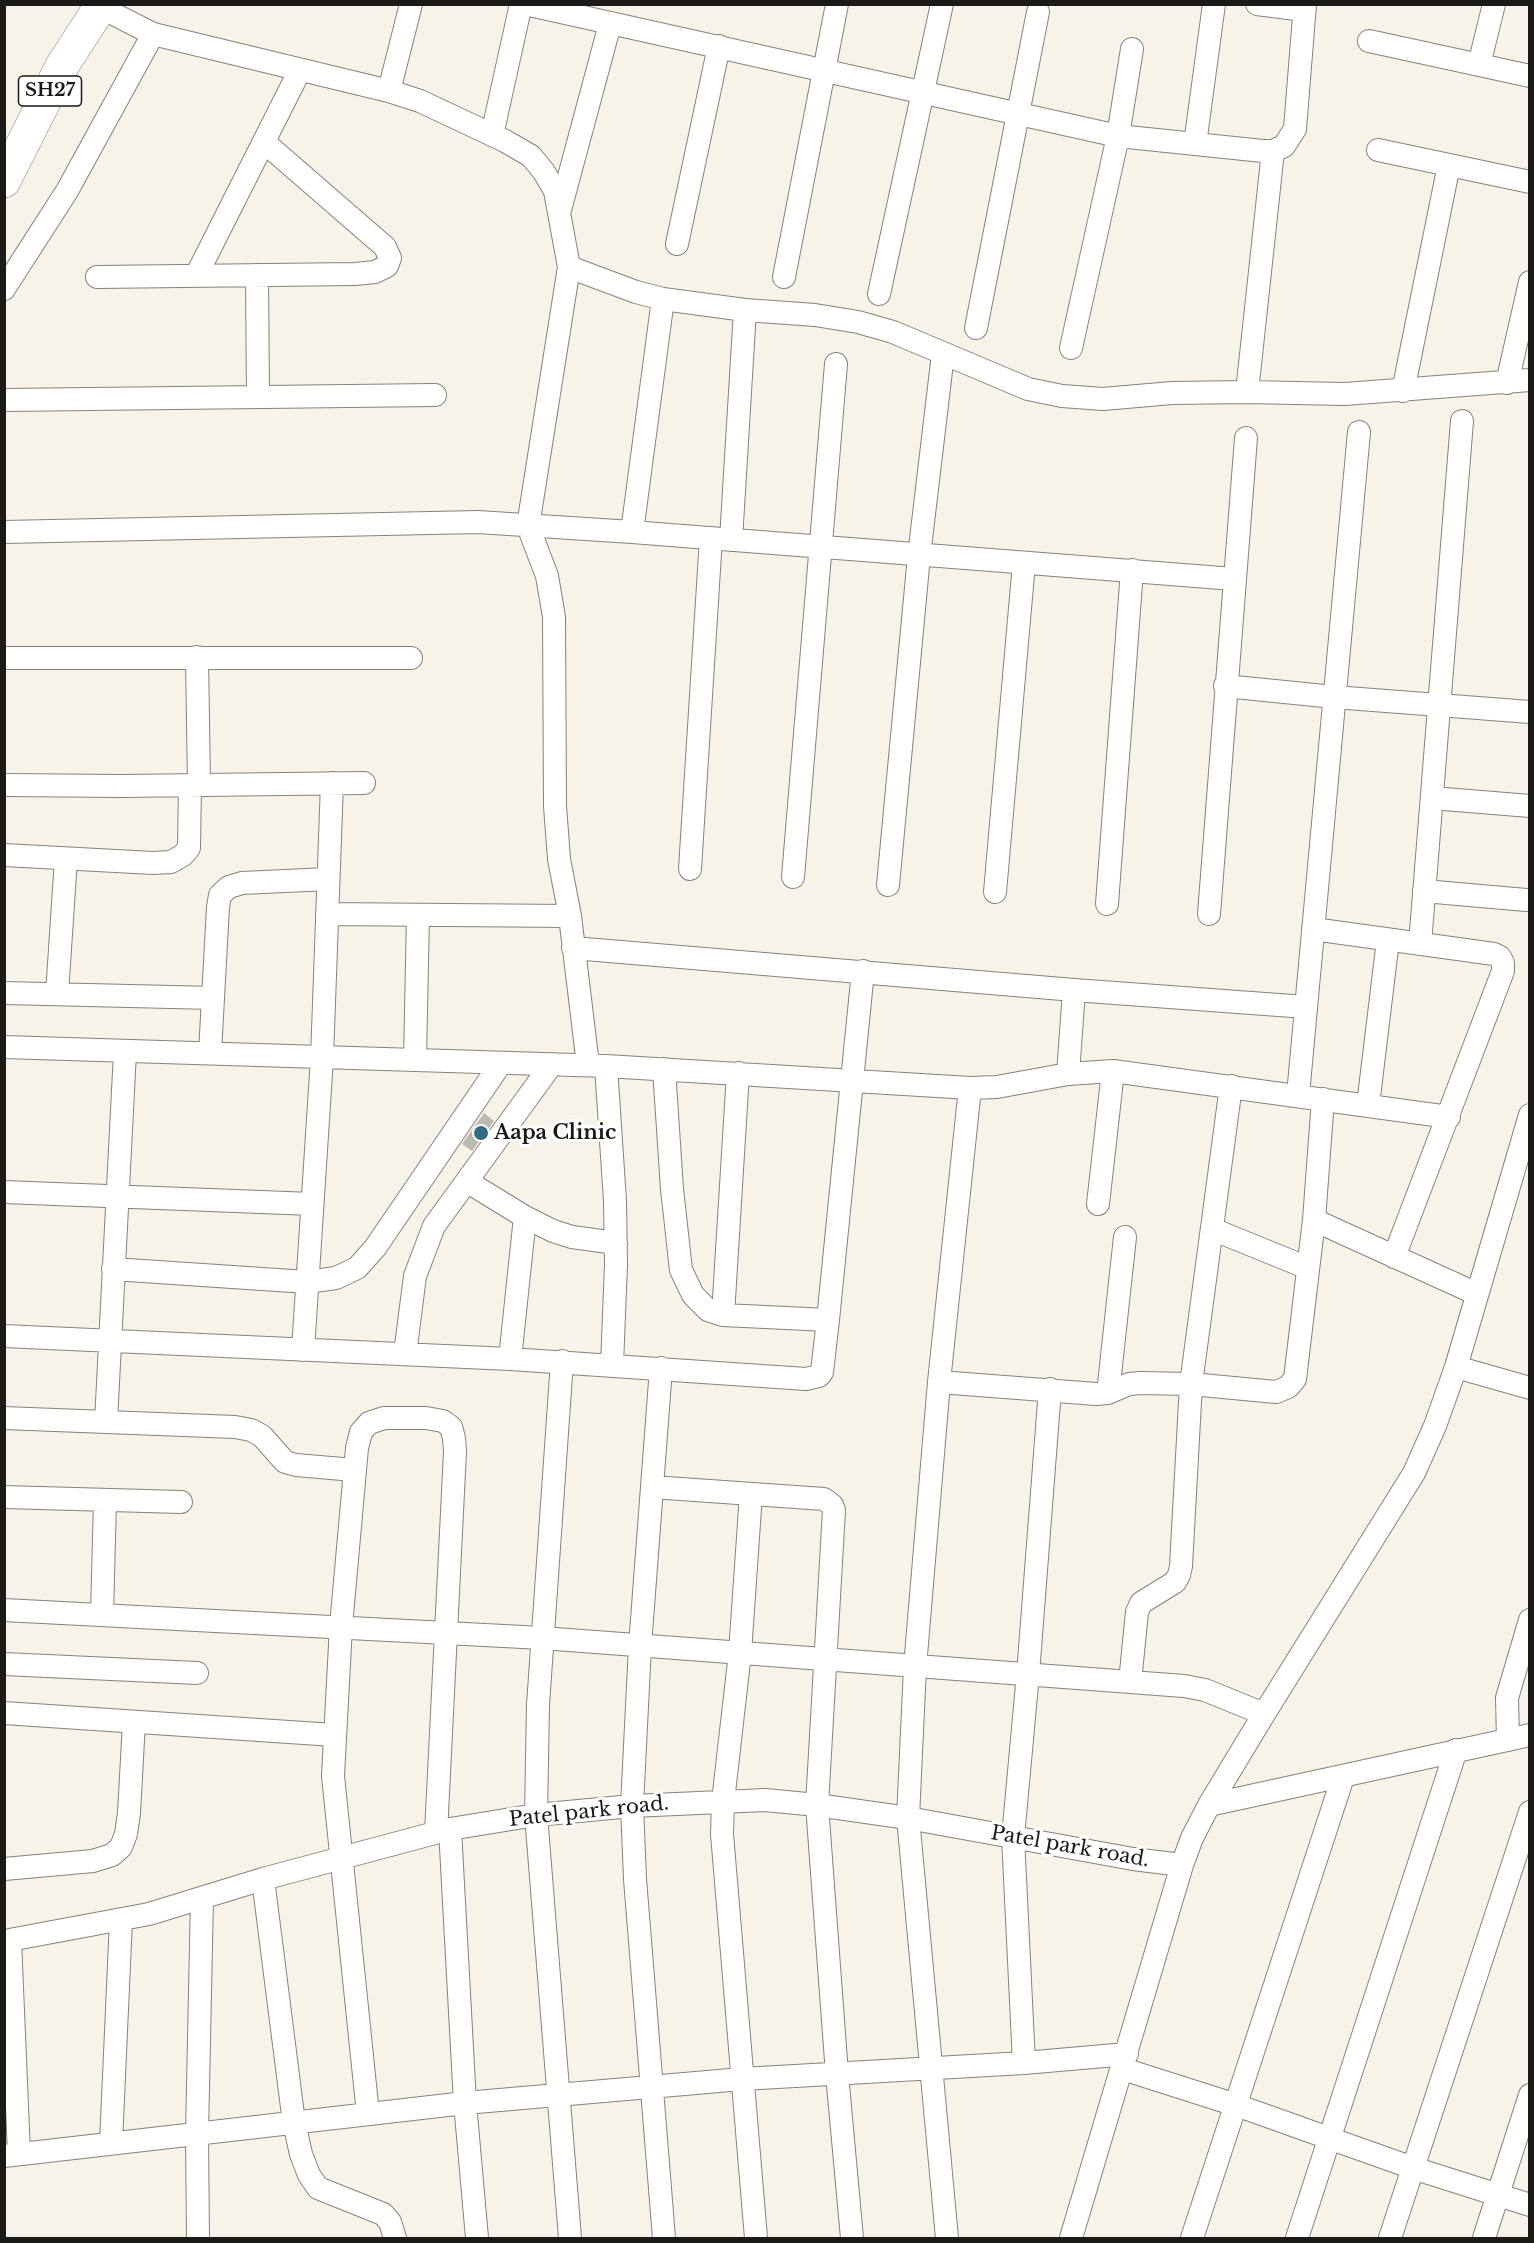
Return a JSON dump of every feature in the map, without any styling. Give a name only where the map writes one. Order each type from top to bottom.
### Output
[{"type":"main road","name":"SH27","points":[[4,136],[93,5]]},
{"type":"main road","name":"SH27","points":[[4,181],[93,5]]},
{"type":"street","points":[[389,91],[411,4]]},
{"type":"street","points":[[492,135],[523,4],[1118,136],[1263,152],[1273,151],[1284,146],[1294,129],[1305,7],[1257,4]]},
{"type":"street","points":[[784,277],[837,4]]},
{"type":"street","points":[[879,294],[942,4]]},
{"type":"street","points":[[1195,144],[1214,4]]},
{"type":"street","points":[[1479,65],[1494,4]]},
{"type":"street","points":[[93,5],[153,34],[389,91],[420,101],[531,156],[555,191],[569,267],[528,526],[547,576],[554,617],[555,806],[559,860],[570,916],[573,948],[597,1066],[615,1201],[612,1365]]},
{"type":"street","points":[[976,328],[1038,12]]},
{"type":"street","points":[[559,211],[610,24]]},
{"type":"street","points":[[4,289],[67,191],[153,34]]},
{"type":"street","points":[[1369,41],[1530,76]]},
{"type":"street","points":[[677,244],[718,46]]},
{"type":"street","points":[[1071,348],[1118,136],[1132,49]]},
{"type":"street","points":[[196,276],[300,70]]},
{"type":"street","points":[[98,277],[355,274],[375,272],[387,266],[390,258],[385,247],[264,142]]},
{"type":"street","points":[[1378,150],[1530,182]]},
{"type":"street","points":[[1246,392],[1273,151]]},
{"type":"street","points":[[1403,391],[1449,165]]},
{"type":"street","points":[[569,267],[636,292],[663,299],[745,310],[815,315],[858,322],[893,332],[1029,389],[1062,396],[1102,399],[1172,393],[1345,394],[1518,381],[1530,282]]},
{"type":"street","points":[[257,275],[258,397]]},
{"type":"street","points":[[632,532],[663,299]]},
{"type":"street","points":[[690,869],[745,310]]},
{"type":"street","points":[[888,885],[919,556],[943,354]]},
{"type":"street","points":[[793,877],[836,364]]},
{"type":"street","points":[[4,399],[435,395]]},
{"type":"street","points":[[1420,944],[1462,422]]},
{"type":"street","points":[[1298,1095],[1359,432]]},
{"type":"street","points":[[1209,914],[1246,438]]},
{"type":"street","points":[[4,532],[478,522],[1234,579]]},
{"type":"street","points":[[995,892],[1024,563]]},
{"type":"street","points":[[1107,904],[1132,570]]},
{"type":"street","points":[[4,855],[153,864],[171,862],[183,855],[189,848],[194,785],[198,657]]},
{"type":"street","points":[[4,658],[411,658]]},
{"type":"street","points":[[1225,687],[1530,712]]},
{"type":"street","points":[[303,1350],[322,1058],[332,783]]},
{"type":"street","points":[[4,785],[364,783]]},
{"type":"street","points":[[1432,798],[1530,806]]},
{"type":"street","points":[[57,994],[66,859]]},
{"type":"street","points":[[210,1053],[220,895],[229,887],[242,883],[328,879]]},
{"type":"street","points":[[1424,891],[1526,900]]},
{"type":"street","points":[[327,915],[570,916]]},
{"type":"street","points":[[415,1060],[418,915]]},
{"type":"street","points":[[1313,929],[1494,954],[1500,957],[1503,963],[1503,971],[1449,1117],[1394,1257]]},
{"type":"street","points":[[1368,1105],[1388,940]]},
{"type":"street","points":[[573,948],[1306,1007]]},
{"type":"street","points":[[4,1336],[510,1359],[814,1378],[822,1372],[863,971]]},
{"type":"street","points":[[1068,1074],[1074,990]]},
{"type":"street","points":[[4,993],[213,998]]},
{"type":"street","points":[[4,1047],[552,1064],[970,1088],[997,1087],[1068,1074],[1113,1071],[1449,1117]]},
{"type":"street","points":[[106,1422],[125,1052]]},
{"type":"street","points":[[113,1269],[307,1282],[336,1278],[357,1268],[375,1248],[501,1063]]},
{"type":"street","points":[[405,1354],[415,1276],[434,1227],[552,1064]]},
{"type":"street","points":[[664,1069],[672,1189],[681,1270],[693,1295],[708,1310],[723,1315],[828,1320]]},
{"type":"street","points":[[1098,1204],[1113,1071]]},
{"type":"street","points":[[723,1315],[738,1073]]},
{"type":"street","points":[[1130,1682],[1137,1612],[1141,1603],[1174,1582],[1179,1575],[1191,1384],[1231,1086]]},
{"type":"street","points":[[948,2238],[908,1818],[915,1667],[939,1382],[970,1088]]},
{"type":"street","points":[[939,1382],[1096,1394],[1108,1393],[1129,1384],[1191,1384],[1276,1392],[1288,1387],[1294,1379],[1314,1220],[1323,1099]]},
{"type":"street","points":[[1071,2238],[1192,1838],[1209,1805],[1264,1714],[1414,1473],[1435,1426],[1456,1367],[1530,1114]]},
{"type":"street","points":[[468,1182],[525,1217],[553,1231],[572,1237],[616,1243]]},
{"type":"street","points":[[4,1192],[312,1204]]},
{"type":"street","points":[[510,1359],[525,1217]]},
{"type":"street","points":[[1314,1220],[1477,1294]]},
{"type":"street","points":[[1212,1229],[1308,1268]]},
{"type":"street","points":[[1108,1393],[1125,1237]]},
{"type":"street","points":[[562,1362],[538,1705],[536,1815],[570,2238]]},
{"type":"street","points":[[1456,1367],[1530,1388]]},
{"type":"street","points":[[661,1368],[640,1646],[632,1806],[635,1879],[664,2238]]},
{"type":"street","points":[[1024,2063],[1013,1837],[1050,1389]]},
{"type":"street","points":[[368,2114],[333,1776],[334,1735],[354,1470],[361,1432],[369,1423],[398,1417],[426,1418],[443,1421],[451,1427],[455,1452],[445,1633],[443,1831],[477,2238]]},
{"type":"street","points":[[4,1418],[243,1429],[262,1436],[285,1462],[354,1470]]},
{"type":"street","points":[[652,1487],[824,1499],[832,1504],[834,1519],[817,1805],[852,2238]]},
{"type":"street","points":[[752,1494],[740,1653],[723,1801],[723,1855],[756,2238]]},
{"type":"street","points":[[4,1497],[181,1502]]},
{"type":"street","points":[[102,1615],[105,1500]]},
{"type":"street","points":[[4,1610],[542,1638],[1130,1682],[1196,1688],[1264,1714]]},
{"type":"street","points":[[1209,1805],[1519,1738],[1507,1698],[1530,1620]]},
{"type":"street","points":[[4,1664],[197,1673]]},
{"type":"street","points":[[4,1713],[334,1735]]},
{"type":"street","points":[[4,1869],[93,1861],[112,1855],[121,1847],[126,1834],[129,1812],[134,1722]]},
{"type":"street","points":[[1297,2238],[1456,1750]]},
{"type":"street","points":[[1192,2238],[1343,1777]]},
{"type":"street","name":"Patel park road.","points":[[7,1941],[122,1920],[263,1879],[443,1831],[536,1815],[632,1806],[765,1800],[817,1805],[908,1818],[1133,1859],[1182,1865]]},
{"type":"street","points":[[1390,2238],[1530,1812]]},
{"type":"street","points":[[263,1879],[294,2123],[301,2154],[309,2175],[318,2188],[383,2214],[390,2222],[395,2238]]},
{"type":"street","points":[[198,2238],[197,2133],[202,1898]]},
{"type":"street","points":[[111,2143],[122,1920]]},
{"type":"street","points":[[7,1941],[12,2155],[465,2103],[742,2079],[1024,2063],[1125,2062],[1236,2105],[1413,2168],[1530,2205]]},
{"type":"street","points":[[1484,2238],[1530,2095]]},
{"type":"building","points":[[484,1113],[494,1121],[472,1151],[462,1144]]},
{"type":"place","name":"Aapa Clinic","points":[[481,1133]]}]
